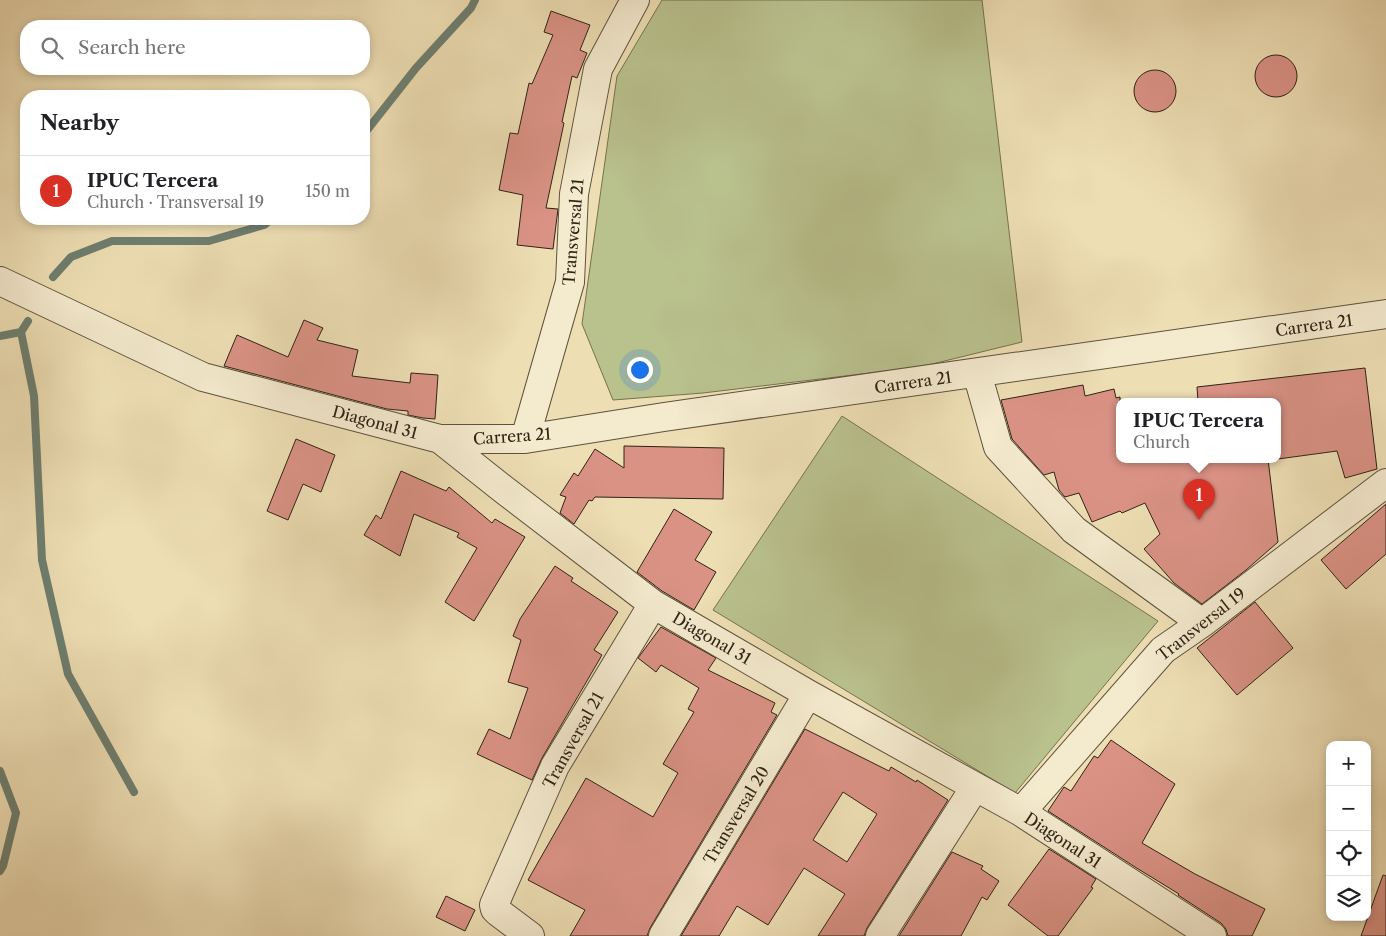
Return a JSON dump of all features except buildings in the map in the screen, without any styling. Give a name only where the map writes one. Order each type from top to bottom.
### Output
[{"type":"street","name":"Transversal 21","points":[[525,438],[570,282],[574,194],[598,69],[634,0]]},
{"type":"street","name":"Diagonal 31","points":[[0,281],[203,377],[440,439],[511,496],[653,604],[808,694],[1021,812],[1212,936]]},
{"type":"street","name":"Carrera 21","points":[[440,439],[525,438],[1386,314]]},
{"type":"street","points":[[977,373],[998,447],[1074,530],[1202,623]]},
{"type":"street","name":"Transversal 19","points":[[1021,812],[1162,650],[1202,623],[1386,483]]},
{"type":"street","name":"Transversal 21","points":[[530,936],[498,912],[494,905],[555,766],[653,604]]},
{"type":"street","name":"Transversal 20","points":[[663,936],[808,694]]},
{"type":"street","points":[[880,936],[975,787]]},
{"type":"green space","points":[[662,0],[982,0],[1022,342],[920,367],[703,393],[613,400],[582,324],[617,76]]},
{"type":"green space","points":[[842,416],[1158,621],[1015,793],[713,610]]},
{"type":"waterway","points":[[370,126],[416,68],[471,8],[475,0]]},
{"type":"waterway","points":[[53,277],[71,257],[112,241],[209,241],[264,225]]},
{"type":"waterway","points":[[0,336],[21,332],[28,321]]},
{"type":"waterway","points":[[21,332],[34,396],[42,560],[68,674],[134,792]]},
{"type":"waterway","points":[[0,771],[16,813],[3,866],[0,871]]},
{"type":"place","name":"IPUC Tercera","points":[[1199,520]]}]
